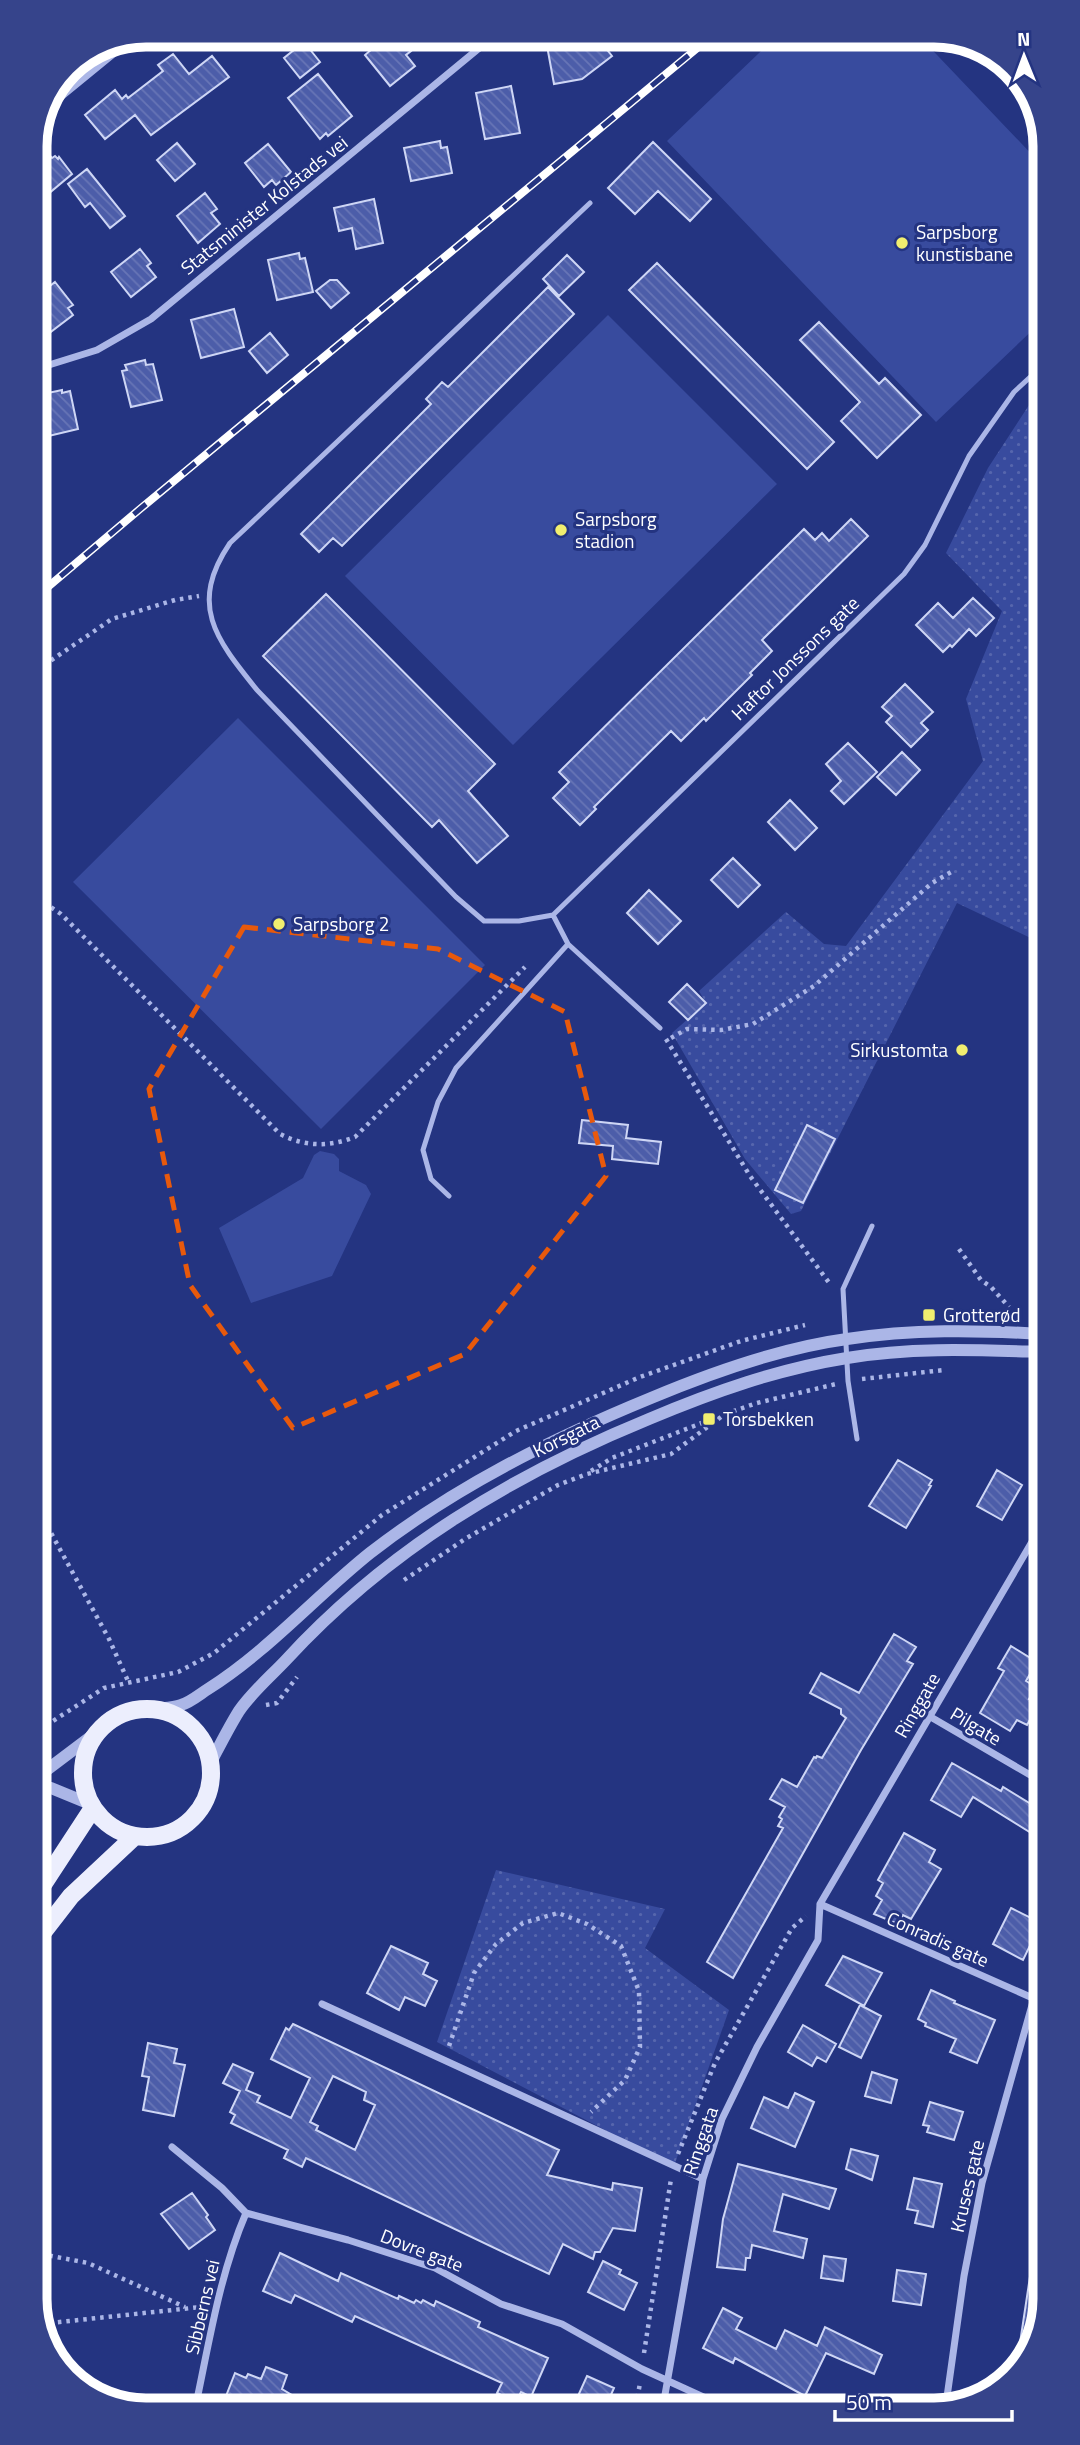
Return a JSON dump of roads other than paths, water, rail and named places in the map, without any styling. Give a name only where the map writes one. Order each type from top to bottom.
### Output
[{"type":"main road","points":[[155,1709],[175,1715],[192,1726],[204,1742],[211,1762],[211,1783],[205,1802],[193,1820],[176,1832],[155,1838],[134,1837],[111,1826],[91,1806],[83,1786],[83,1766],[88,1748],[97,1732],[114,1718],[134,1710],[155,1709]]},
{"type":"main road","points":[[47,1878],[91,1806]]},
{"type":"main road","points":[[47,1927],[71,1896],[134,1837]]},
{"type":"street","name":"Statsminister Kolstads vei","points":[[47,366],[97,350],[151,319],[480,47]]},
{"type":"street","points":[[60,98],[115,53]]},
{"type":"street","name":"Korsgata","points":[[155,1709],[180,1706],[232,1673],[369,1554],[435,1507],[504,1465],[606,1416],[704,1376],[783,1353],[846,1339],[929,1332],[1033,1333]]},
{"type":"street","name":"Korsgata","points":[[211,1762],[240,1709],[344,1600],[387,1564],[439,1527],[496,1493],[616,1432],[737,1385],[776,1373],[847,1358],[911,1351],[1033,1352]]},
{"type":"street","name":"Ringgate","points":[[820,1904],[1033,1540]]},
{"type":"street","name":"Pilgate","points":[[929,1716],[1033,1777]]},
{"type":"street","points":[[47,1771],[97,1732]]},
{"type":"street","points":[[47,1788],[91,1806]]},
{"type":"street","name":"Conradis gate","points":[[820,1904],[1033,1998]]},
{"type":"street","name":"Ringgata","points":[[664,2398],[703,2179],[722,2119],[757,2047],[818,1940],[820,1904]]},
{"type":"street","name":"Kruses gate","points":[[947,2397],[964,2276],[982,2183],[1033,2002]]},
{"type":"street","points":[[322,2004],[703,2179]]},
{"type":"street","points":[[172,2147],[222,2188],[246,2213]]},
{"type":"street","name":"Sibberns vei","points":[[197,2398],[216,2308],[234,2240],[246,2213]]},
{"type":"street","name":"Dovre gate","points":[[246,2213],[348,2240],[435,2268],[501,2304],[562,2324],[593,2343],[705,2398]]},
{"type":"lane","points":[[590,202],[230,543],[218,562],[209,595],[209,610],[216,631],[257,690],[456,897],[484,921],[519,922],[553,915],[568,944],[660,1028]]},
{"type":"lane","name":"Haftor Jonssons gate","points":[[553,915],[904,574],[925,545],[969,456],[1014,392],[1033,374]]},
{"type":"lane","points":[[449,1196],[431,1179],[423,1150],[438,1102],[456,1068],[568,944]]},
{"type":"lane","points":[[856,1439],[848,1381],[843,1289],[872,1226]]},
{"type":"railway","points":[[47,588],[698,47]]},
{"type":"place","name":"Sarpsborg kunstisbane","points":[[902,243]]},
{"type":"place","name":"Sarpsborg stadion","points":[[561,530]]},
{"type":"place","name":"Sarpsborg 2","points":[[279,924]]},
{"type":"place","name":"Sirkustomta","points":[[962,1050]]},
{"type":"place","name":"Grotterød","points":[[929,1315]]},
{"type":"place","name":"Torsbekken","points":[[709,1419]]}]
